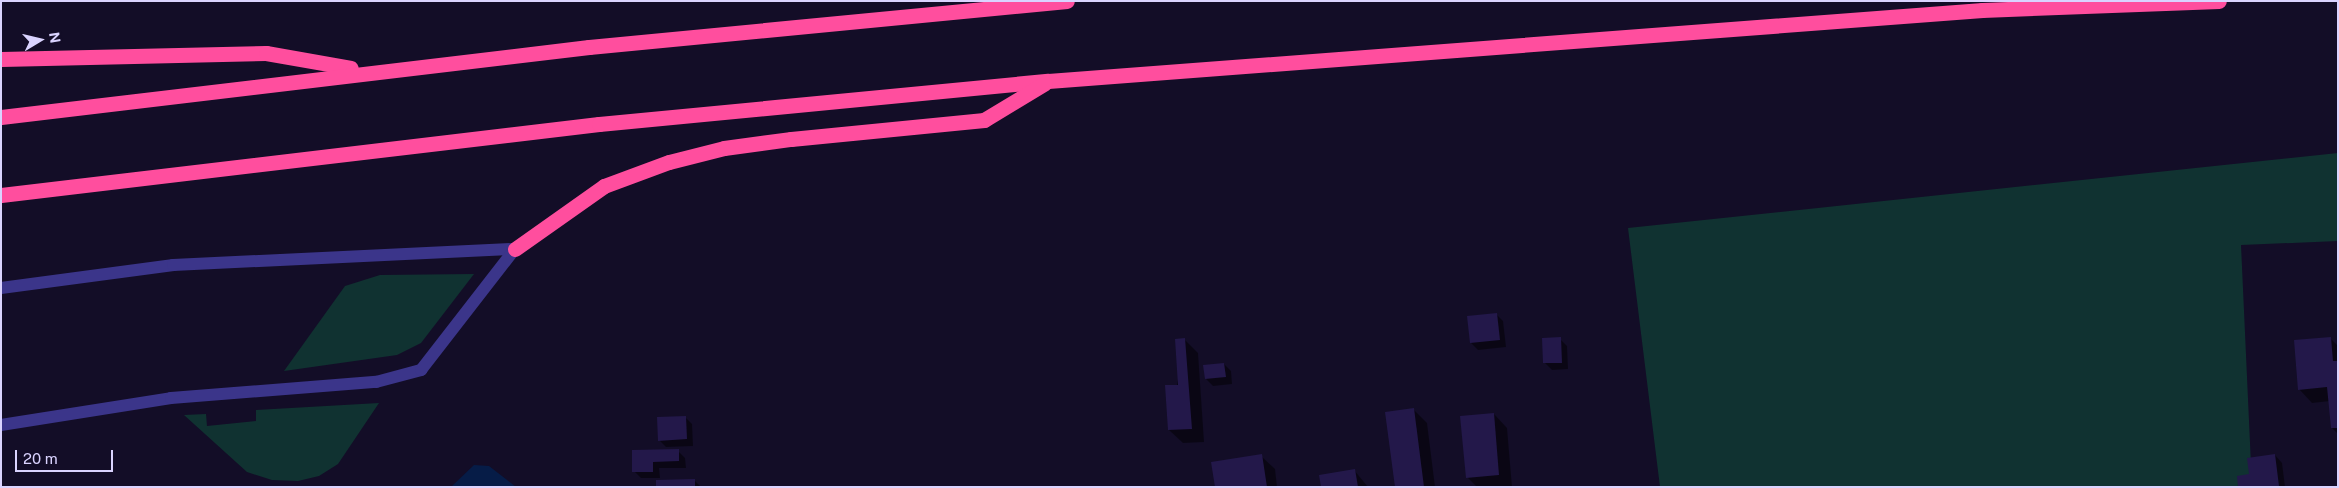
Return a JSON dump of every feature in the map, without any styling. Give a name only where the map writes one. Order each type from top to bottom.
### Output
[{"type":"highway","points":[[1,117],[367,71],[1067,1]]},
{"type":"highway","points":[[1,195],[599,124],[1048,80],[1972,10],[2219,1]]},
{"type":"highway","points":[[1,59],[266,53],[367,71]]},
{"type":"highway","points":[[515,249],[604,186],[669,162],[752,144],[984,120],[1048,80]]},
{"type":"lane","points":[[1,288],[173,265],[515,249]]},
{"type":"lane","points":[[1,425],[171,398],[376,382],[421,370],[515,249]]},
{"type":"green space","points":[[2338,153],[2338,241],[2241,245],[2252,487],[1660,487],[1628,228]]},
{"type":"green space","points":[[474,274],[421,343],[397,355],[284,371],[345,286],[380,275]]},
{"type":"green space","points":[[379,403],[338,464],[319,476],[298,481],[272,480],[247,472],[184,415],[206,414],[207,426],[256,421],[256,410]]},
{"type":"water","points":[[474,465],[489,466],[516,487],[451,487]]},
{"type":"building","points":[[1497,313],[1500,340],[1470,343],[1467,316]]},
{"type":"building","points":[[1561,337],[1562,363],[1543,363],[1542,338]]},
{"type":"building","points":[[2331,337],[2333,361],[2338,361],[2338,428],[2331,428],[2327,387],[2298,390],[2294,340]]},
{"type":"building","points":[[1185,338],[1192,429],[1168,430],[1165,385],[1178,385],[1175,339]]},
{"type":"building","points":[[1224,363],[1226,377],[1205,379],[1203,365]]},
{"type":"building","points":[[1414,408],[1424,487],[1395,487],[1385,412]]},
{"type":"building","points":[[1494,413],[1499,475],[1466,478],[1460,416]]},
{"type":"building","points":[[686,416],[687,439],[658,441],[657,417]]},
{"type":"building","points":[[679,449],[679,461],[653,462],[653,472],[632,472],[632,450]]},
{"type":"building","points":[[1262,454],[1267,487],[1215,487],[1211,462]]},
{"type":"building","points":[[2275,454],[2279,486],[2238,487],[2237,476],[2249,474],[2247,458]]},
{"type":"building","points":[[1355,469],[1358,487],[1321,487],[1319,475]]},
{"type":"building","points":[[695,479],[695,487],[656,487],[656,480]]}]
